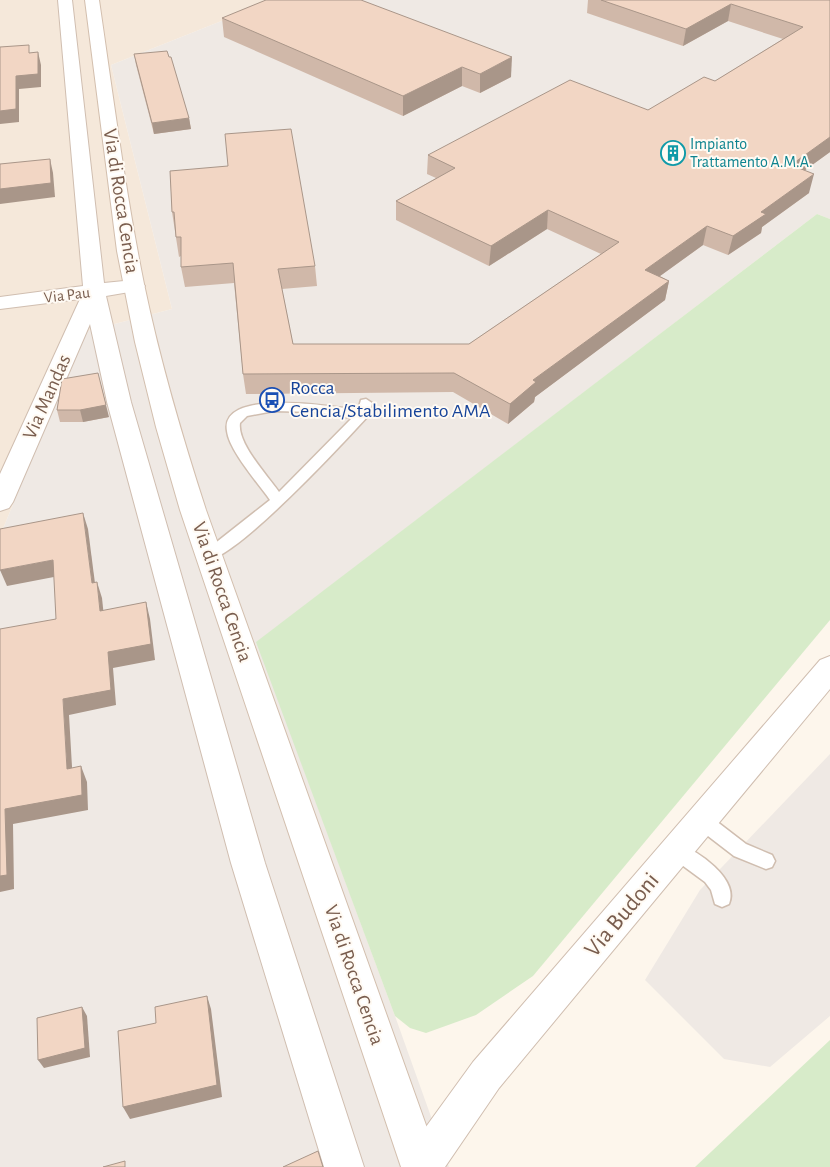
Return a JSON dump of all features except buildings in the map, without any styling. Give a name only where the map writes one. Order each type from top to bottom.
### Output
[{"type":"street","name":"Via di Rocca Cencia","points":[[65,0],[94,291],[119,402],[248,863],[344,1167]]},
{"type":"street","name":"Via di Rocca Cencia","points":[[92,0],[114,166],[134,286],[170,436],[209,556],[421,1167]]},
{"type":"street","points":[[82,170],[114,166]]},
{"type":"street","name":"Via Pau","points":[[0,303],[134,286]]},
{"type":"street","name":"Via Mandas","points":[[0,502],[94,291]]},
{"type":"street","name":"Via Budoni","points":[[421,1167],[486,1075],[830,668]]},
{"type":"lane","points":[[209,556],[248,527],[278,501],[321,461],[363,409],[269,407],[256,409],[237,417],[233,423],[233,432],[237,442],[278,501]]},
{"type":"lane","points":[[701,820],[740,850],[766,861]]},
{"type":"lane","points":[[677,851],[716,878],[722,898]]},
{"type":"shaded area","points":[[0,0],[274,0],[111,65],[172,309],[84,332],[0,536]]},
{"type":"shaded area","points":[[274,0],[830,0],[830,219],[817,214],[257,642],[449,1167],[0,1167],[0,536],[84,332],[172,309],[111,65]]},
{"type":"shaded area","points":[[830,754],[830,1016],[770,1067],[724,1059],[645,980],[700,890]]},
{"type":"green space","points":[[817,214],[830,219],[830,620],[533,976],[476,1015],[426,1033],[410,1028],[395,1016],[256,642]]},
{"type":"green space","points":[[830,1040],[830,1167],[695,1167]]},
{"type":"place","name":"Impianto Trattamento A.M.A.","points":[[673,153]]},
{"type":"place","name":"Rocca Cencia/Stabilimento AMA","points":[[272,400]]}]
